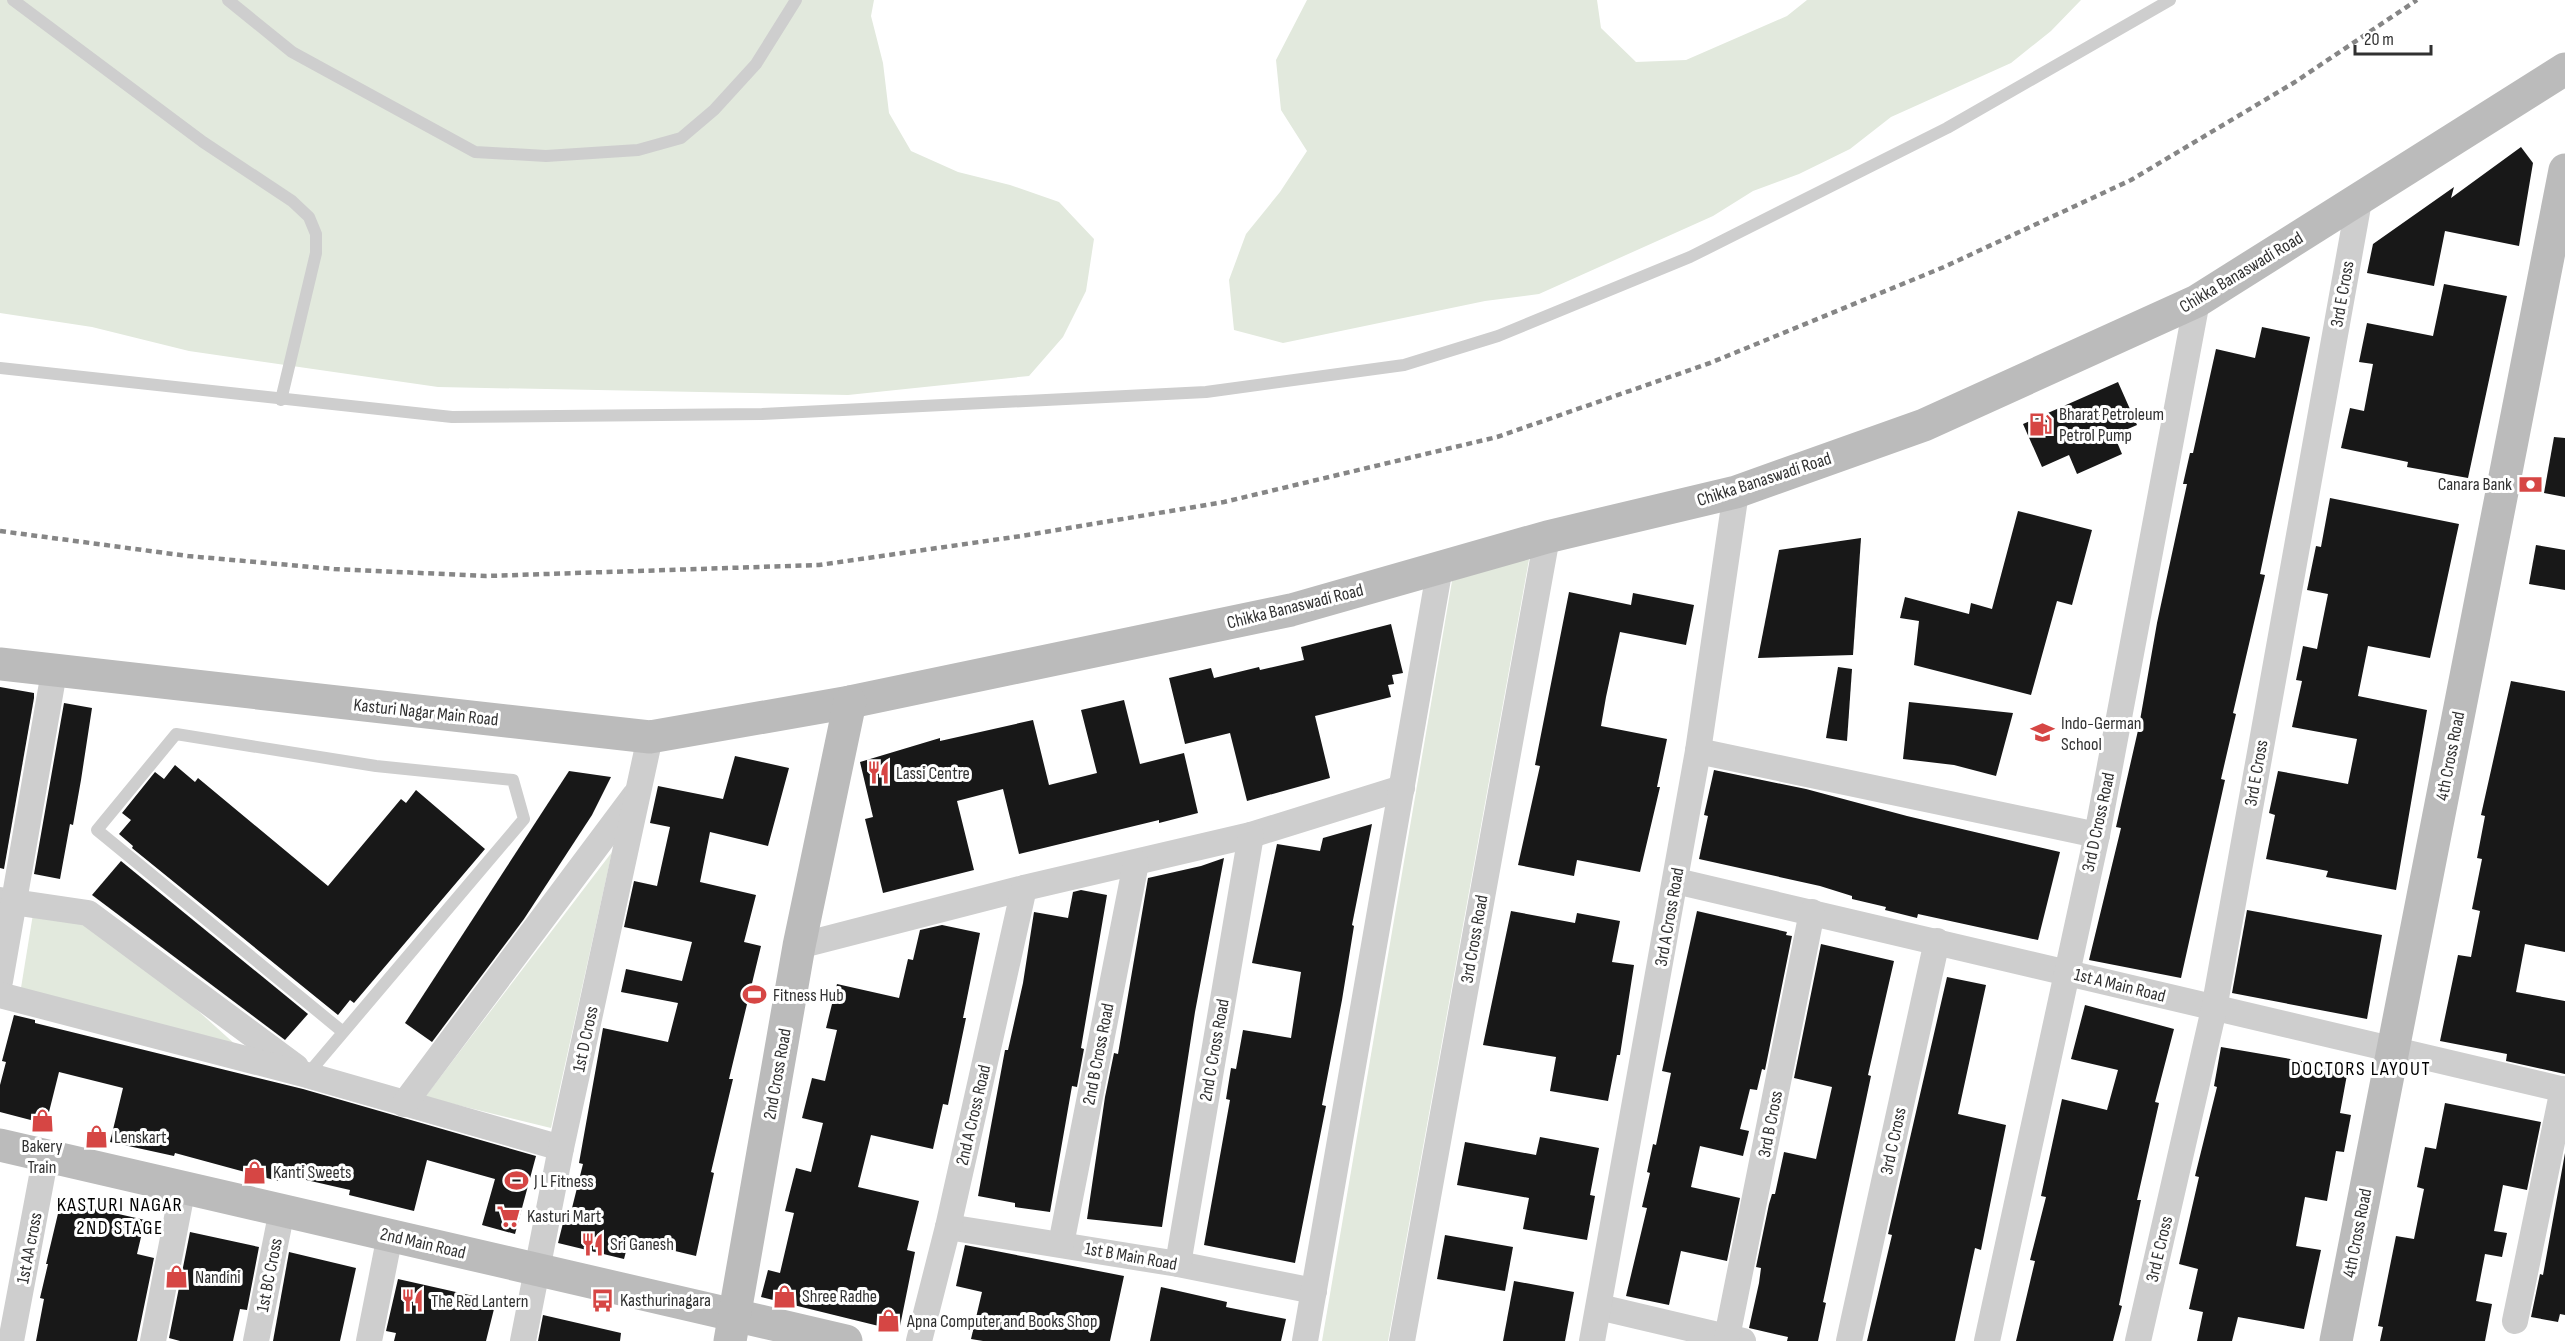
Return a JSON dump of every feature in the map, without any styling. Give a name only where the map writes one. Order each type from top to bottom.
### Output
[{"type":"main road","name":"Chikka Banaswadi Road","points":[[850,702],[1291,610],[1547,537],[1736,492],[1924,425],[2197,302],[2565,69]]},
{"type":"main road","name":"4th Cross Road","points":[[2336,1341],[2565,170]]},
{"type":"main road","name":"Kasturi Nagar Main Road","points":[[0,664],[54,672],[650,737],[850,702]]},
{"type":"main road","name":"2nd Cross Road","points":[[733,1328],[799,946],[850,702]]},
{"type":"main road","name":"2nd Main Road","points":[[0,1145],[538,1269],[733,1328],[846,1341]]},
{"type":"street","name":"3rd E Cross","points":[[2138,1341],[2214,1009],[2358,201]]},
{"type":"street","name":"3rd D Cross Road","points":[[1986,1341],[2097,835],[2197,302]]},
{"type":"street","name":"3rd A Cross Road","points":[[1592,1341],[1676,881],[1698,751],[1736,492]]},
{"type":"street","name":"3rd Cross Road","points":[[1402,1341],[1547,537]]},
{"type":"street","points":[[1305,1341],[1440,567]]},
{"type":"street","points":[[0,981],[7,901],[54,672]]},
{"type":"street","name":"1st D Cross","points":[[523,1341],[561,1148],[650,737]]},
{"type":"street","points":[[1698,751],[2097,835]]},
{"type":"street","points":[[404,1104],[640,788]]},
{"type":"street","points":[[799,946],[1024,888],[1251,835],[1402,788]]},
{"type":"street","name":"2nd C Cross Road","points":[[1178,1264],[1251,835]]},
{"type":"street","name":"2nd B Cross Road","points":[[1061,1244],[1136,863]]},
{"type":"street","name":"1st A Main Road","points":[[1676,881],[1937,941],[2214,1009],[2564,1089]]},
{"type":"street","name":"2nd A Cross Road","points":[[919,1341],[948,1227],[1024,888]]},
{"type":"street","points":[[7,901],[88,913],[307,1075]]},
{"type":"street","name":"3rd B Cross","points":[[1736,1339],[1812,912]]},
{"type":"street","name":"3rd C Cross","points":[[1849,1341],[1937,941]]},
{"type":"street","points":[[0,995],[307,1075],[561,1148]]},
{"type":"street","points":[[2515,1322],[2564,1089]]},
{"type":"street","name":"1st AA cross","points":[[11,1341],[46,1155]]},
{"type":"street","points":[[153,1341],[183,1187]]},
{"type":"street","name":"1st BC Cross","points":[[256,1341],[282,1210]]},
{"type":"street","name":"1st B Main Road","points":[[948,1227],[1178,1264],[1314,1291]]},
{"type":"street","points":[[369,1341],[390,1235]]},
{"type":"street","points":[[1599,1307],[1736,1339]]},
{"type":"lane","points":[[14,0],[203,142],[292,201],[309,217],[316,234],[316,253],[281,400]]},
{"type":"lane","points":[[228,0],[292,52],[475,152],[546,156],[638,150],[681,138],[714,111],[756,64],[796,0]]},
{"type":"lane","points":[[0,368],[452,417],[762,414],[1206,392],[1404,365],[1498,336],[1690,256],[1947,128],[2170,0]]},
{"type":"lane","points":[[307,1075],[524,819],[513,780],[376,766],[176,734],[97,830],[343,1032]]},
{"type":"shaded area","points":[[0,0],[874,0],[871,16],[883,63],[889,113],[911,151],[958,172],[1010,185],[1059,202],[1094,239],[1086,291],[1063,337],[1029,376],[848,395],[438,387],[189,351],[92,327],[0,313]]},
{"type":"shaded area","points":[[1307,0],[1597,0],[1601,28],[1636,62],[1686,60],[1787,16],[1807,0],[2081,0],[2051,31],[2011,63],[1891,117],[1850,149],[1799,174],[1753,191],[1713,216],[1539,294],[1485,301],[1283,343],[1234,330],[1229,280],[1246,234],[1280,192],[1307,151],[1281,110],[1276,60]]},
{"type":"shaded area","points":[[1530,554],[1388,1341],[1322,1341],[1452,581]]},
{"type":"shaded area","points":[[612,852],[551,1128],[425,1097]]},
{"type":"shaded area","points":[[33,914],[85,923],[185,999],[237,1046],[20,994]]},
{"type":"building","points":[[2521,147],[2533,163],[2519,246],[2445,231],[2434,286],[2367,273],[2373,244],[2454,187],[2451,198]]},
{"type":"building","points":[[2444,284],[2507,296],[2468,478],[2407,467],[2408,462],[2341,448],[2350,408],[2364,411],[2373,364],[2359,362],[2367,323],[2433,336]]},
{"type":"building","points":[[2262,327],[2310,337],[2260,574],[2265,575],[2233,713],[2236,714],[2221,779],[2225,780],[2181,978],[2089,960],[2121,828],[2116,827],[2139,726],[2157,623],[2187,484],[2183,484],[2190,453],[2193,453],[2216,349],[2255,358]]},
{"type":"building","points":[[2118,382],[2137,425],[2114,435],[2122,454],[2077,474],[2069,455],[2042,467],[2023,424]]},
{"type":"building","points":[[2554,437],[2565,438],[2565,497],[2544,493]]},
{"type":"building","points":[[2330,498],[2459,524],[2430,658],[2368,646],[2358,696],[2427,710],[2396,890],[2326,877],[2328,871],[2266,859],[2275,815],[2269,813],[2278,771],[2348,784],[2357,739],[2292,727],[2302,681],[2296,680],[2303,646],[2317,649],[2328,594],[2307,590],[2316,546],[2321,547]]},
{"type":"building","points":[[2018,511],[2092,530],[2072,605],[2057,601],[2031,695],[1914,665],[1919,621],[1900,618],[1905,597],[1969,614],[1971,603],[1992,609]]},
{"type":"building","points":[[1861,538],[1853,655],[1758,658],[1779,550]]},
{"type":"building","points":[[2536,545],[2565,550],[2565,590],[2529,584]]},
{"type":"building","points":[[1569,592],[1631,605],[1633,593],[1694,605],[1686,645],[1620,632],[1606,697],[1601,726],[1667,739],[1657,787],[1660,787],[1640,872],[1577,860],[1574,876],[1518,865],[1540,766],[1535,765]]},
{"type":"building","points":[[1391,624],[1403,673],[1392,675],[1394,684],[1388,685],[1391,697],[1315,716],[1330,778],[1247,801],[1230,733],[1185,744],[1169,678],[1211,668],[1214,678],[1259,667],[1260,670],[1304,660],[1301,647]]},
{"type":"building","points":[[1838,667],[1852,669],[1847,741],[1826,738]]},
{"type":"building","points":[[2511,681],[2565,691],[2565,952],[2525,944],[2516,992],[2565,1001],[2565,1074],[2506,1061],[2507,1054],[2440,1041],[2458,955],[2471,957],[2480,911],[2472,909],[2482,859],[2477,858],[2485,816],[2481,815]]},
{"type":"building","points":[[0,687],[34,693],[4,869],[0,868]]},
{"type":"building","points":[[1124,700],[1140,764],[1184,753],[1198,813],[1159,823],[1159,820],[1019,854],[1003,789],[957,801],[974,870],[883,893],[865,819],[873,817],[860,762],[940,738],[940,741],[1033,720],[1049,785],[1097,773],[1081,710]]},
{"type":"building","points":[[1909,702],[2013,713],[1996,776],[1954,765],[1903,759]]},
{"type":"building","points":[[64,703],[92,708],[73,825],[70,824],[60,879],[34,874]]},
{"type":"building","points":[[735,756],[789,768],[768,846],[710,832],[700,882],[756,895],[744,942],[761,946],[729,1079],[733,1079],[711,1172],[714,1173],[696,1256],[629,1240],[624,1259],[558,1243],[566,1211],[571,1212],[583,1164],[579,1163],[603,1028],[668,1042],[678,1003],[621,992],[626,969],[682,981],[692,942],[624,927],[634,881],[657,886],[670,827],[650,823],[658,786],[723,799]]},
{"type":"building","points":[[175,765],[195,782],[198,778],[328,886],[401,799],[406,803],[416,790],[485,849],[354,1003],[350,1000],[338,1015],[132,848],[133,846],[119,834],[131,820],[122,813],[155,772],[164,779]]},
{"type":"building","points":[[1714,770],[1806,789],[1907,816],[2060,852],[2038,940],[1918,914],[1917,918],[1885,910],[1886,907],[1852,899],[1852,896],[1820,886],[1699,859],[1708,816],[1704,815]]},
{"type":"building","points":[[569,771],[611,777],[592,815],[524,919],[432,1042],[405,1023]]},
{"type":"building","points":[[1372,824],[1352,925],[1354,926],[1342,1000],[1322,1105],[1326,1106],[1295,1263],[1204,1245],[1230,1100],[1226,1099],[1231,1068],[1236,1069],[1243,1030],[1291,1038],[1301,972],[1252,963],[1277,844],[1320,851],[1323,838]]},
{"type":"building","points":[[1224,858],[1195,1012],[1162,1227],[1087,1219],[1105,1097],[1114,1053],[1118,1054],[1148,878],[1201,866]]},
{"type":"building","points":[[121,861],[308,1014],[285,1040],[92,895]]},
{"type":"building","points":[[1081,890],[1107,895],[1081,1048],[1084,1049],[1077,1087],[1072,1086],[1050,1212],[1015,1207],[1015,1203],[978,1196],[1005,1050],[1008,1050],[1023,983],[1034,912],[1068,918],[1073,892]]},
{"type":"building","points":[[2247,910],[2382,935],[2367,1019],[2232,993]]},
{"type":"building","points":[[1511,911],[1575,923],[1577,913],[1620,921],[1612,962],[1634,965],[1620,1055],[1617,1055],[1608,1101],[1550,1091],[1556,1057],[1483,1045]]},
{"type":"building","points":[[1697,911],[1787,932],[1786,935],[1792,936],[1765,1070],[1762,1069],[1757,1090],[1750,1089],[1740,1129],[1749,1131],[1743,1156],[1700,1146],[1691,1187],[1740,1198],[1727,1261],[1681,1251],[1669,1305],[1626,1296],[1647,1208],[1642,1207],[1650,1173],[1647,1172],[1653,1144],[1656,1145],[1671,1073],[1662,1071]]},
{"type":"building","points":[[942,925],[980,933],[948,1105],[943,1104],[933,1149],[871,1135],[858,1187],[919,1201],[907,1250],[915,1252],[899,1331],[761,1297],[768,1270],[780,1273],[794,1213],[785,1211],[796,1168],[811,1172],[823,1123],[802,1118],[812,1078],[825,1081],[837,1030],[826,1028],[837,984],[899,998],[908,959],[913,960],[920,930]]},
{"type":"building","points":[[1821,944],[1894,961],[1868,1075],[1871,1076],[1823,1302],[1826,1303],[1818,1341],[1787,1341],[1788,1337],[1749,1328],[1761,1268],[1756,1267],[1769,1204],[1772,1194],[1775,1194],[1784,1152],[1816,1159],[1832,1087],[1794,1078]]},
{"type":"building","points":[[1947,977],[1986,985],[1958,1114],[2006,1125],[1981,1250],[1975,1248],[1955,1341],[1867,1341],[1892,1235],[1888,1234]]},
{"type":"building","points":[[2085,1005],[2174,1029],[2155,1102],[2159,1103],[2137,1200],[2141,1200],[2119,1305],[2122,1306],[2113,1341],[2016,1341],[2035,1261],[2030,1260],[2046,1197],[2041,1196],[2062,1099],[2107,1110],[2118,1070],[2071,1059]]},
{"type":"building","points":[[14,1015],[35,1020],[35,1023],[303,1089],[536,1156],[515,1234],[482,1225],[495,1179],[427,1160],[414,1211],[349,1195],[350,1190],[280,1174],[278,1181],[175,1153],[174,1156],[110,1142],[123,1088],[59,1072],[46,1124],[0,1112],[0,1085],[6,1062],[2,1061]]},
{"type":"building","points":[[2221,1047],[2348,1069],[2340,1113],[2351,1115],[2344,1152],[2336,1151],[2327,1201],[2305,1197],[2296,1246],[2321,1250],[2304,1329],[2238,1317],[2232,1341],[2197,1341],[2203,1312],[2189,1309],[2198,1269],[2179,1264],[2199,1177],[2195,1176],[2217,1087],[2214,1086]]},
{"type":"building","points":[[2445,1103],[2541,1122],[2527,1190],[2503,1185],[2494,1231],[2507,1233],[2502,1257],[2485,1254],[2476,1301],[2492,1304],[2485,1341],[2380,1341],[2383,1327],[2378,1326],[2396,1236],[2414,1239],[2424,1189],[2417,1187],[2425,1147],[2436,1149]]},
{"type":"building","points":[[1540,1137],[1599,1148],[1590,1195],[1595,1196],[1587,1240],[1523,1229],[1529,1198],[1457,1185],[1465,1142],[1536,1155]]},
{"type":"building","points":[[2565,1153],[2565,1315],[2560,1314],[2558,1322],[2531,1317],[2540,1274],[2543,1275]]},
{"type":"building","points":[[61,1201],[145,1220],[137,1254],[154,1258],[137,1341],[36,1341],[44,1299],[40,1298],[48,1264],[46,1264]]},
{"type":"building","points":[[190,1232],[259,1247],[247,1310],[240,1309],[233,1341],[180,1341],[169,1338]]},
{"type":"building","points":[[1445,1235],[1513,1247],[1505,1291],[1437,1279]]},
{"type":"building","points":[[965,1245],[1124,1276],[1110,1341],[983,1341],[971,1339],[982,1292],[956,1286]]},
{"type":"building","points":[[289,1252],[356,1268],[340,1341],[273,1341]]},
{"type":"building","points":[[398,1279],[496,1301],[486,1341],[394,1341],[396,1333],[386,1331]]},
{"type":"building","points":[[1514,1281],[1574,1292],[1565,1341],[1503,1341]]},
{"type":"building","points":[[1161,1287],[1227,1302],[1226,1307],[1286,1319],[1281,1341],[1150,1341]]},
{"type":"building","points":[[543,1315],[621,1333],[620,1341],[538,1341]]},
{"type":"railway","points":[[0,531],[188,556],[334,569],[486,576],[819,565],[1021,536],[1224,502],[1497,437],[1710,363],[1944,267],[2131,180],[2295,82],[2417,0]]},
{"type":"place","name":"Bharat Petroleum Petrol Pump","points":[[2041,424]]},
{"type":"place","name":"Canara Bank","points":[[2530,484]]},
{"type":"place","name":"Indo-German School","points":[[2043,733]]},
{"type":"place","name":"Lassi Centre","points":[[878,773]]},
{"type":"place","name":"Fitness Hub","points":[[755,995]]},
{"type":"place","name":"Bakery Train","points":[[42,1120]]},
{"type":"place","name":"Lenskart","points":[[96,1137]]},
{"type":"place","name":"Kanti Sweets","points":[[255,1172]]},
{"type":"place","name":"J L Fitness","points":[[516,1181]]},
{"type":"place","name":"Kasturi Mart","points":[[509,1216]]},
{"type":"place","name":"Sri Ganesh","points":[[592,1244]]},
{"type":"place","name":"Nandini","points":[[177,1277]]},
{"type":"place","name":"Shree Radhe","points":[[784,1296]]},
{"type":"place","name":"Kasthurinagara","points":[[602,1300]]},
{"type":"place","name":"The Red Lantern","points":[[413,1301]]},
{"type":"place","name":"Apna Computer and Books Shop","points":[[889,1321]]},
{"type":"district","name":"DOCTORS LAYOUT","points":[[2361,1068]]},
{"type":"district","name":"KASTURI NAGAR 2ND STAGE","points":[[120,1216]]}]
